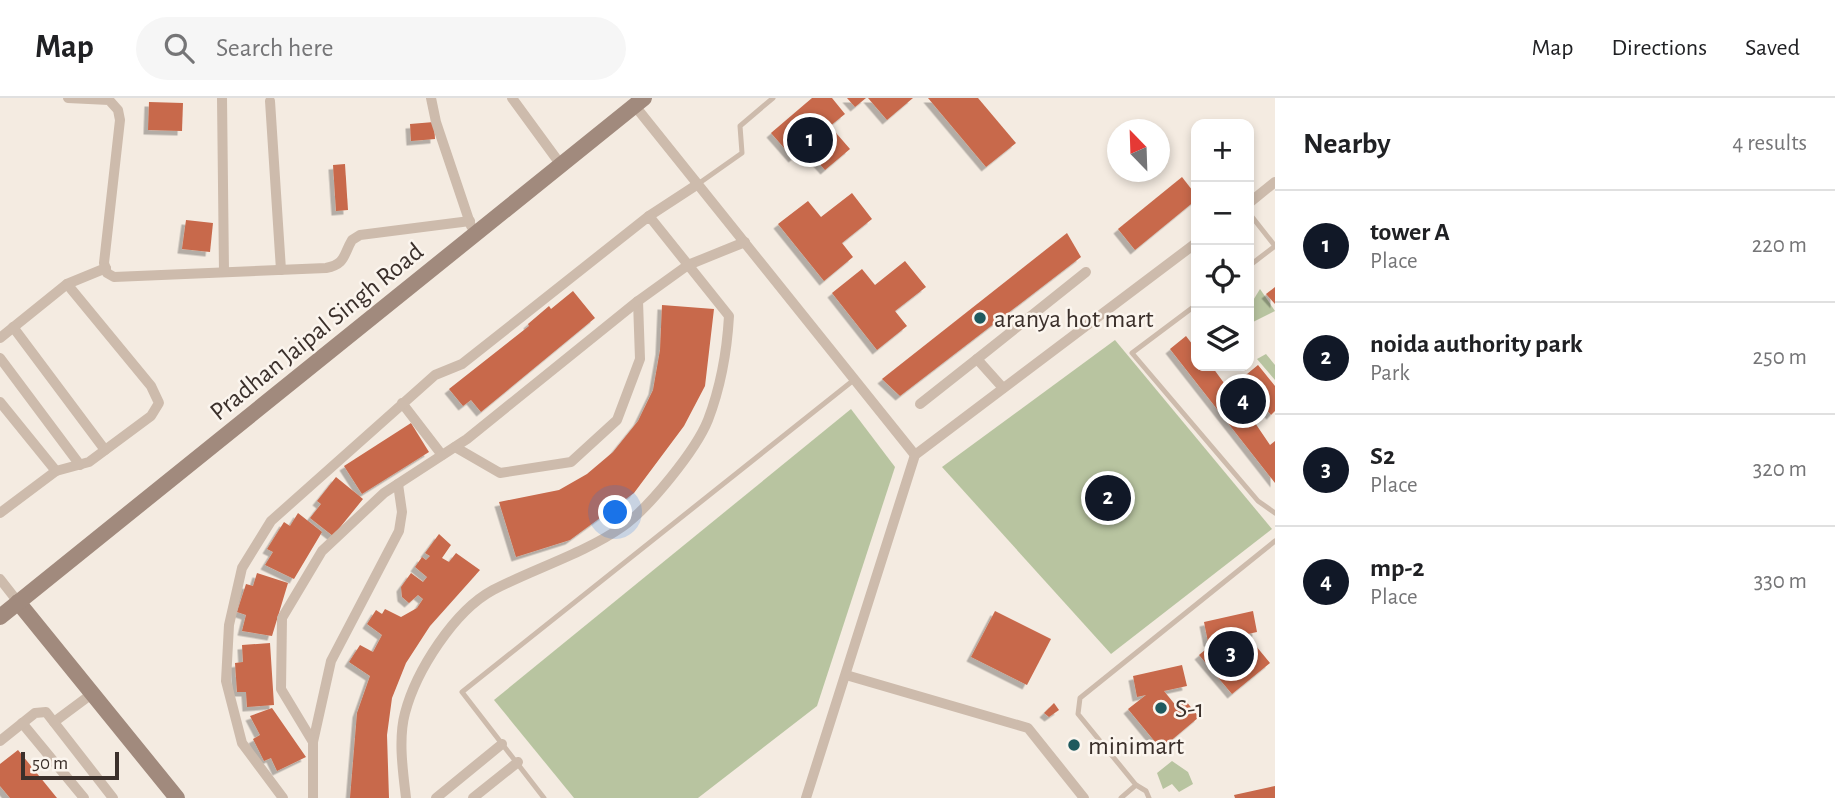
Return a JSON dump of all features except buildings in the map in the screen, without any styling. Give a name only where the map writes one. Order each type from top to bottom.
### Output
[{"type":"street","points":[[68,98],[109,100],[118,110],[120,120],[104,249],[106,268],[114,277],[337,266],[346,258],[352,240],[360,235],[471,228],[436,122],[431,98]]},
{"type":"street","points":[[222,98],[224,272]]},
{"type":"street","points":[[512,98],[561,165]]},
{"type":"street","points":[[270,102],[281,270]]},
{"type":"street","points":[[640,102],[698,184],[915,455]]},
{"type":"street","name":"Pradhan Jaipal Singh Road","points":[[0,617],[471,228],[561,165],[640,102]]},
{"type":"street","points":[[1254,199],[1275,182]]},
{"type":"street","points":[[283,798],[242,743],[226,681],[229,625],[242,568],[271,521],[435,375],[462,364],[649,216],[698,184]]},
{"type":"street","points":[[406,798],[402,766],[405,714],[424,667],[455,620],[489,592],[622,527],[666,484],[707,422],[726,356],[729,316],[649,216]]},
{"type":"street","points":[[313,742],[281,689],[282,618],[322,551],[398,484],[455,447],[638,301],[688,265],[745,242]]},
{"type":"street","points":[[806,798],[915,455],[1193,245]]},
{"type":"street","points":[[0,338],[67,284],[106,268]]},
{"type":"street","points":[[920,404],[1086,272]]},
{"type":"street","points":[[0,513],[55,471],[80,465],[105,450],[151,416],[159,403],[157,396],[67,284]]},
{"type":"street","points":[[455,447],[500,473],[571,462],[617,420],[640,359],[638,301]]},
{"type":"street","points":[[13,327],[105,450]]},
{"type":"street","points":[[0,358],[80,465]]},
{"type":"street","points":[[977,359],[1003,388]]},
{"type":"street","points":[[0,402],[55,471]]},
{"type":"street","points":[[402,403],[442,455]]},
{"type":"street","points":[[313,798],[313,742],[331,661],[399,531],[402,512],[398,484]]},
{"type":"street","points":[[0,579],[177,798]]},
{"type":"street","points":[[846,675],[1028,728],[1084,798]]},
{"type":"street","points":[[54,722],[93,692]]},
{"type":"street","points":[[0,741],[42,710],[113,798]]},
{"type":"street","points":[[22,723],[83,798]]},
{"type":"street","points":[[436,798],[502,744]]},
{"type":"street","points":[[473,798],[518,762]]},
{"type":"lane","points":[[698,184],[742,153],[740,126],[773,98]]},
{"type":"lane","points":[[1254,219],[1275,246],[1254,260]]},
{"type":"lane","points":[[1192,308],[1132,353],[1258,501],[1275,513]]},
{"type":"lane","points":[[544,798],[463,692],[855,379]]},
{"type":"lane","points":[[1149,798],[1146,791],[1136,785],[1078,714],[1080,698],[1275,541]]},
{"type":"lane","points":[[1121,798],[1136,785]]},
{"type":"green space","points":[[1260,289],[1275,311],[1254,322],[1254,299]]},
{"type":"green space","points":[[1115,340],[1272,529],[1111,654],[942,467]]},
{"type":"green space","points":[[1266,354],[1275,365],[1275,380],[1257,359]]},
{"type":"green space","points":[[851,409],[895,467],[817,706],[698,798],[574,798],[494,700]]},
{"type":"green space","points":[[1172,761],[1188,772],[1193,784],[1179,792],[1172,784],[1163,789],[1157,773]]},
{"type":"place","name":"tower A","points":[[810,140]]},
{"type":"place","name":"aranya hot mart","points":[[980,318]]},
{"type":"place","name":"mp-2","points":[[1243,401]]},
{"type":"place","name":"noida authority park","points":[[1108,498]]},
{"type":"place","name":"S2","points":[[1231,654]]},
{"type":"place","name":"S-1","points":[[1161,708]]},
{"type":"place","name":"minimart","points":[[1074,745]]}]
